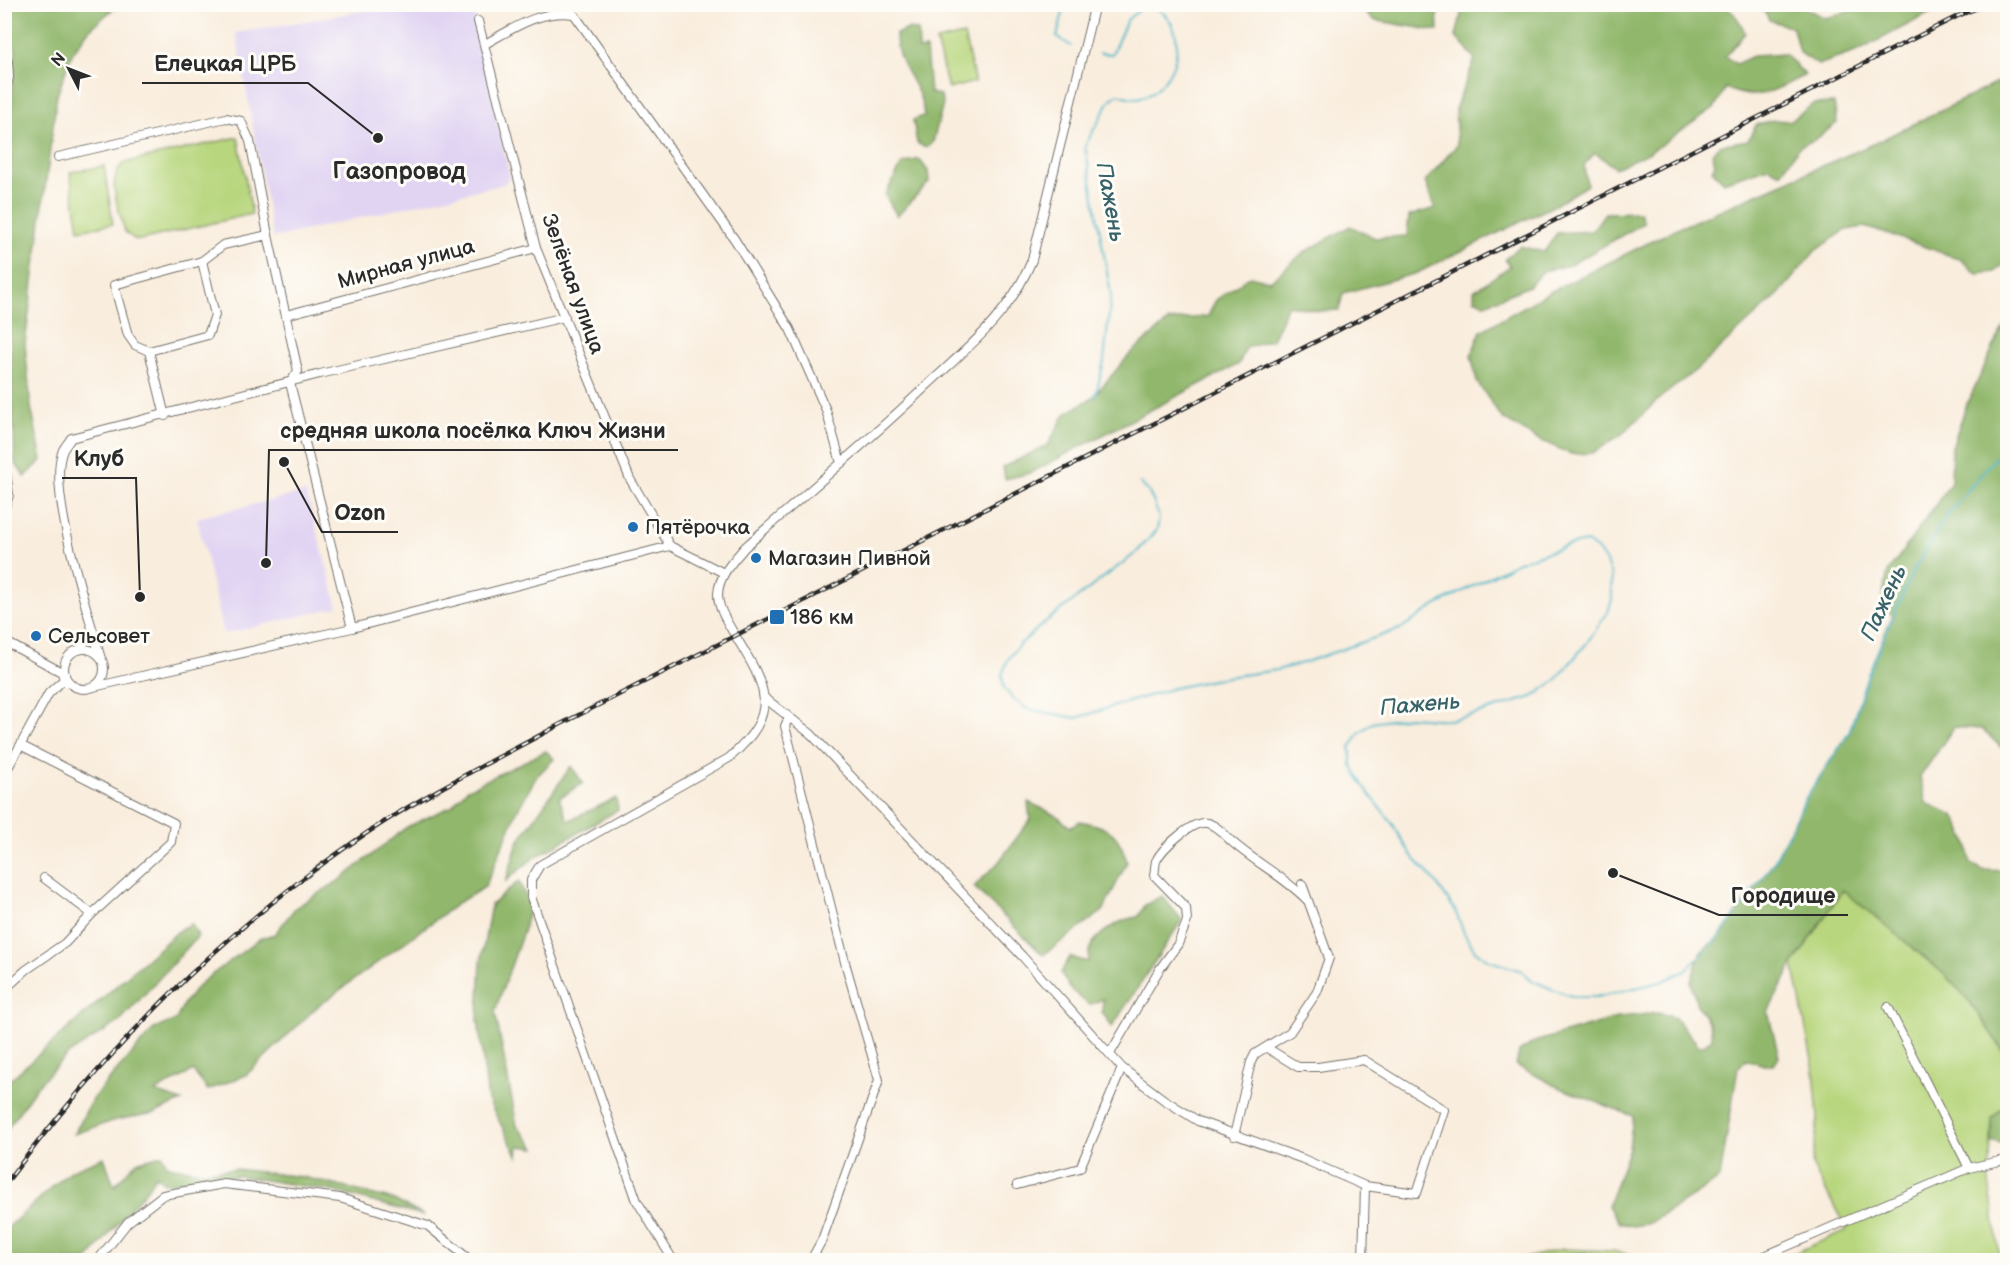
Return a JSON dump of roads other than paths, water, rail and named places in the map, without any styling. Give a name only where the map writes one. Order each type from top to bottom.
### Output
[{"type":"street","points":[[673,1260],[637,1201],[531,897],[531,880],[540,865],[729,758],[749,740],[762,718],[766,699],[759,679],[722,614],[718,594],[724,573],[745,546],[841,463],[972,344],[1002,314],[1020,288],[1032,260],[1089,36],[1095,4]]},
{"type":"street","points":[[485,44],[525,21],[575,9],[735,240],[790,329],[826,410],[841,463]]},
{"type":"street","name":"Зелёная улица","points":[[478,21],[536,248],[630,479],[670,546]]},
{"type":"street","points":[[4,60],[8,62],[9,77],[4,99]]},
{"type":"street","points":[[58,157],[226,118],[240,121],[250,141],[298,371],[290,383],[352,628]]},
{"type":"street","points":[[202,261],[215,315],[208,335],[149,351],[135,345],[128,334],[114,285],[202,261],[223,245],[268,235]]},
{"type":"street","name":"Мирная улица","points":[[286,315],[536,248]]},
{"type":"street","points":[[89,688],[103,676],[102,662],[65,527],[59,490],[63,451],[71,438],[565,317]]},
{"type":"street","points":[[149,351],[165,416]]},
{"type":"street","points":[[4,457],[7,493],[4,510]]},
{"type":"street","points":[[4,641],[67,678],[78,688],[89,688],[352,628],[670,546],[724,573]]},
{"type":"street","points":[[67,678],[64,666],[69,656],[79,650],[93,631]]},
{"type":"street","points":[[79,650],[93,651],[114,677],[124,680]]},
{"type":"street","points":[[4,775],[55,685],[67,678]]},
{"type":"street","points":[[766,699],[811,734],[1111,1052],[1122,1068],[1198,1121],[1234,1136],[1303,1159],[1365,1186],[1417,1193],[1444,1110],[1364,1060],[1318,1067],[1298,1067],[1267,1048]]},
{"type":"street","points":[[789,717],[785,726],[846,966],[879,1080],[822,1240],[810,1260]]},
{"type":"street","points":[[4,990],[26,970],[64,943],[92,914],[171,842],[174,824],[22,746]]},
{"type":"street","points":[[1111,1052],[1159,970],[1178,944],[1187,921],[1186,908],[1154,875],[1156,862],[1183,833],[1195,825],[1206,823],[1220,830],[1267,870],[1294,886],[1307,900]]},
{"type":"street","points":[[45,878],[92,914]]},
{"type":"street","points":[[1234,1136],[1251,1062],[1255,1054],[1290,1032],[1317,992],[1329,958],[1302,884]]},
{"type":"street","points":[[1888,1007],[1969,1168]]},
{"type":"street","points":[[1017,1185],[1080,1168],[1122,1068]]},
{"type":"street","points":[[1755,1260],[1969,1168],[2007,1159]]},
{"type":"street","points":[[98,1260],[128,1222],[163,1195],[224,1184],[340,1198],[373,1208],[428,1226],[470,1260]]},
{"type":"street","points":[[1363,1260],[1365,1186]]},
{"type":"street","points":[[1555,1260],[1616,1260]]},
{"type":"waterway","name":"Пажень","points":[[1065,4],[1057,37],[1071,46]]},
{"type":"waterway","name":"Пажень","points":[[1100,53],[1112,54],[1127,20],[1146,4]]},
{"type":"waterway","name":"Пажень","points":[[1095,398],[1104,361],[1111,295],[1085,146],[1110,100],[1118,94],[1135,98],[1145,96],[1158,88],[1168,76],[1174,63],[1177,48],[1170,21],[1160,11],[1146,4]]},
{"type":"waterway","name":"Пажень","points":[[1140,483],[1148,491],[1154,503],[1159,517],[1157,530],[1136,553],[1045,622],[1018,646],[1007,661],[1002,675],[1004,688],[1012,698],[1027,709],[1076,718],[1174,688],[1277,670],[1306,662],[1400,629],[1435,606],[1516,563],[1566,546],[1587,542],[1597,549],[1605,560],[1611,575],[1612,600],[1608,612],[1586,644],[1556,680],[1532,697],[1473,715],[1450,720],[1408,717],[1372,723],[1359,733],[1350,748],[1352,765],[1362,784],[1392,823],[1411,855],[1434,880],[1455,910],[1464,933],[1475,951],[1490,961],[1522,971],[1533,981],[1552,989],[1575,997],[1596,997],[1661,982],[1685,971],[1720,936],[1774,862],[1807,796],[1849,733],[1868,674],[1913,571],[1946,517],[2004,447],[2008,437]]},
{"type":"railway","points":[[4,1186],[81,1089],[164,1000],[208,958],[302,880],[352,843],[403,810],[561,724],[1958,16],[1987,4]]},
{"type":"place","name":"Елецкая ЦРБ","points":[[378,138]]},
{"type":"place","name":"Ozon","points":[[284,462]]},
{"type":"place","name":"Пятёрочка","points":[[633,527]]},
{"type":"place","name":"Магазин Пивной","points":[[756,558]]},
{"type":"place","name":"средняя школа посёлка Ключ Жизни","points":[[266,563]]},
{"type":"place","name":"Клуб","points":[[140,597]]},
{"type":"place","name":"186 км","points":[[777,617]]},
{"type":"place","name":"Сельсовет","points":[[36,636]]},
{"type":"place","name":"Городище","points":[[1613,873]]},
{"type":"district","name":"Газопровод","points":[[399,171]]}]
